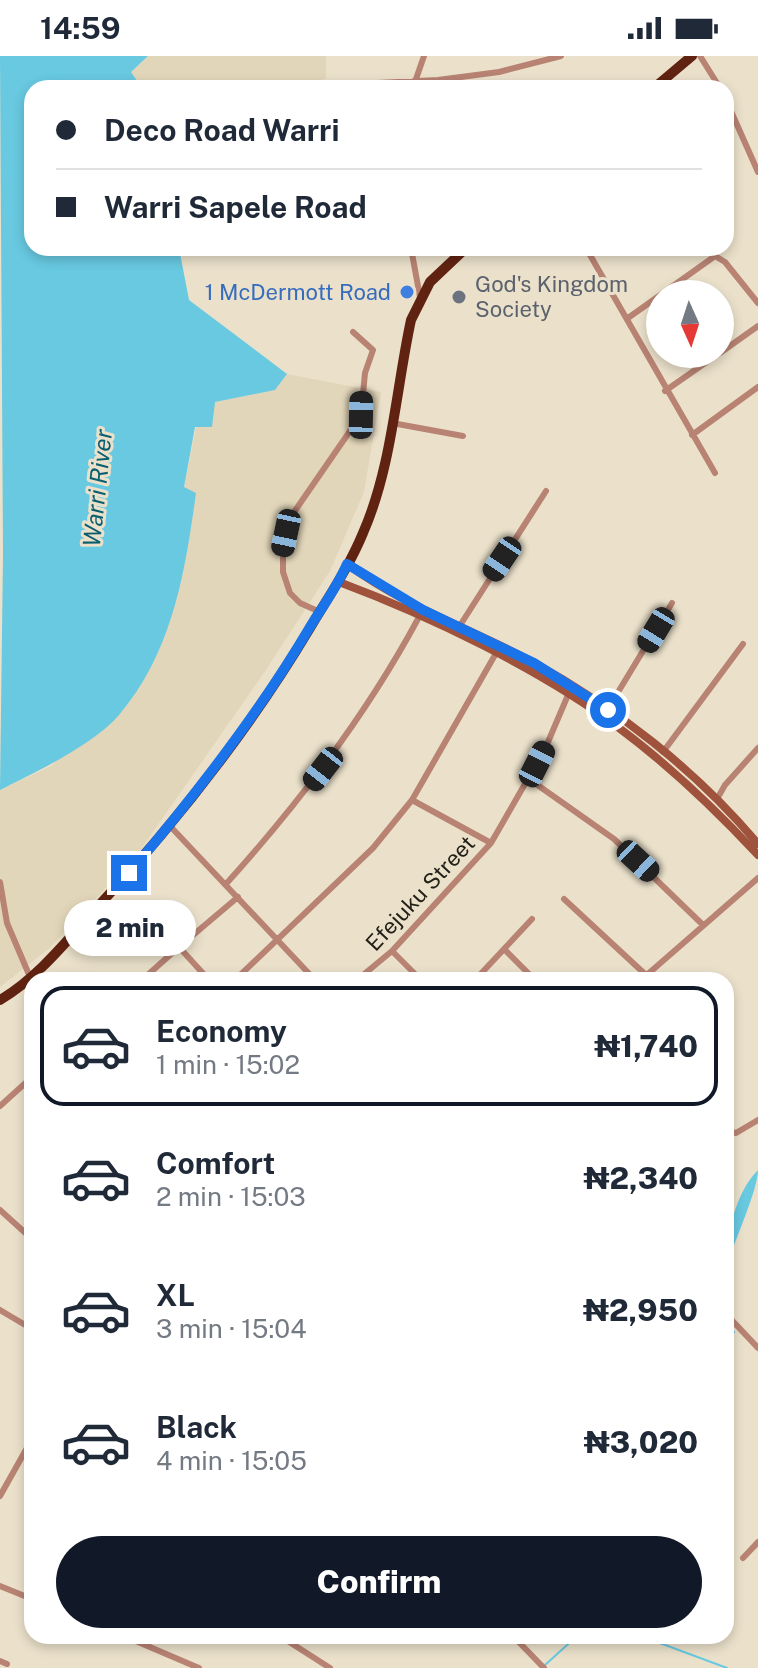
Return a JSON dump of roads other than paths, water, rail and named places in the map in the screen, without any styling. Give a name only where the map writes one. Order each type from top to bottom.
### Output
[{"type":"highway","points":[[664,80],[692,56]]},
{"type":"highway","points":[[35,972],[170,826],[295,654],[339,582],[376,496],[411,320],[420,297],[458,256]]},
{"type":"highway","points":[[0,1000],[24,982]]},
{"type":"main road","points":[[347,564],[380,587],[534,663],[663,752],[717,799],[758,844]]},
{"type":"main road","points":[[339,582],[419,617],[605,713],[685,781],[758,855]]},
{"type":"street","points":[[416,79],[424,56]]},
{"type":"street","points":[[515,56],[519,67]]},
{"type":"street","points":[[400,80],[438,80],[519,67],[561,56]]},
{"type":"street","points":[[700,56],[715,80]]},
{"type":"street","points":[[734,118],[758,172]]},
{"type":"street","points":[[412,256],[420,297]]},
{"type":"street","points":[[591,256],[628,318],[665,391],[715,473]]},
{"type":"street","points":[[628,318],[715,256],[725,262],[758,303]]},
{"type":"street","points":[[734,343],[758,326]]},
{"type":"street","points":[[320,612],[300,603],[290,593],[283,572],[283,549],[290,518],[361,415],[362,391],[373,350],[353,332]]},
{"type":"street","points":[[665,391],[698,368]]},
{"type":"street","points":[[692,435],[758,387]]},
{"type":"street","points":[[392,423],[463,436]]},
{"type":"street","points":[[459,627],[546,491]]},
{"type":"street","points":[[605,713],[672,603]]},
{"type":"street","points":[[226,884],[281,823],[323,769],[363,713],[419,617]]},
{"type":"street","points":[[663,752],[743,644]]},
{"type":"street","points":[[243,972],[373,848],[412,800],[495,655]]},
{"type":"street","name":"Efejuku Street","points":[[367,972],[392,951],[491,843],[529,779],[568,695]]},
{"type":"street","points":[[717,799],[758,748]]},
{"type":"street","points":[[529,779],[614,839],[702,924]]},
{"type":"street","points":[[412,800],[491,843]]},
{"type":"street","points":[[170,826],[308,972]]},
{"type":"street","points":[[650,972],[758,878]]},
{"type":"street","points":[[0,882],[7,923],[28,972]]},
{"type":"street","points":[[151,972],[238,897]]},
{"type":"street","points":[[564,899],[638,972]]},
{"type":"street","points":[[483,972],[532,919]]},
{"type":"street","points":[[179,947],[202,972]]},
{"type":"street","points":[[505,950],[527,972]]},
{"type":"street","points":[[392,951],[413,972]]},
{"type":"street","points":[[0,1106],[24,1084]]},
{"type":"street","points":[[734,1133],[758,1120]]},
{"type":"street","points":[[0,1210],[24,1232]]},
{"type":"street","points":[[0,1310],[24,1324]]},
{"type":"street","points":[[734,1322],[758,1348]]},
{"type":"street","points":[[0,1496],[23,1456]]},
{"type":"street","points":[[743,1558],[758,1542]]},
{"type":"street","points":[[0,1586],[24,1596]]},
{"type":"street","points":[[143,1644],[199,1668]]},
{"type":"street","points":[[292,1644],[330,1668]]},
{"type":"street","points":[[521,1644],[544,1668]]},
{"type":"water","name":"Warri River","points":[[0,56],[148,56],[131,72],[136,80],[24,80],[24,256],[181,256],[189,300],[287,374],[275,390],[215,402],[212,427],[195,427],[184,487],[196,493],[181,581],[164,637],[137,690],[119,715],[94,737],[0,790],[3,553]]},
{"type":"water","points":[[758,1170],[734,1246],[734,1213]]},
{"type":"waterway","points":[[545,1665],[568,1644]]},
{"type":"waterway","points":[[662,1644],[727,1668]]},
{"type":"place","name":"1 McDermott Road","points":[[407,292]]},
{"type":"place","name":"God's Kingdom Society","points":[[459,297]]}]
